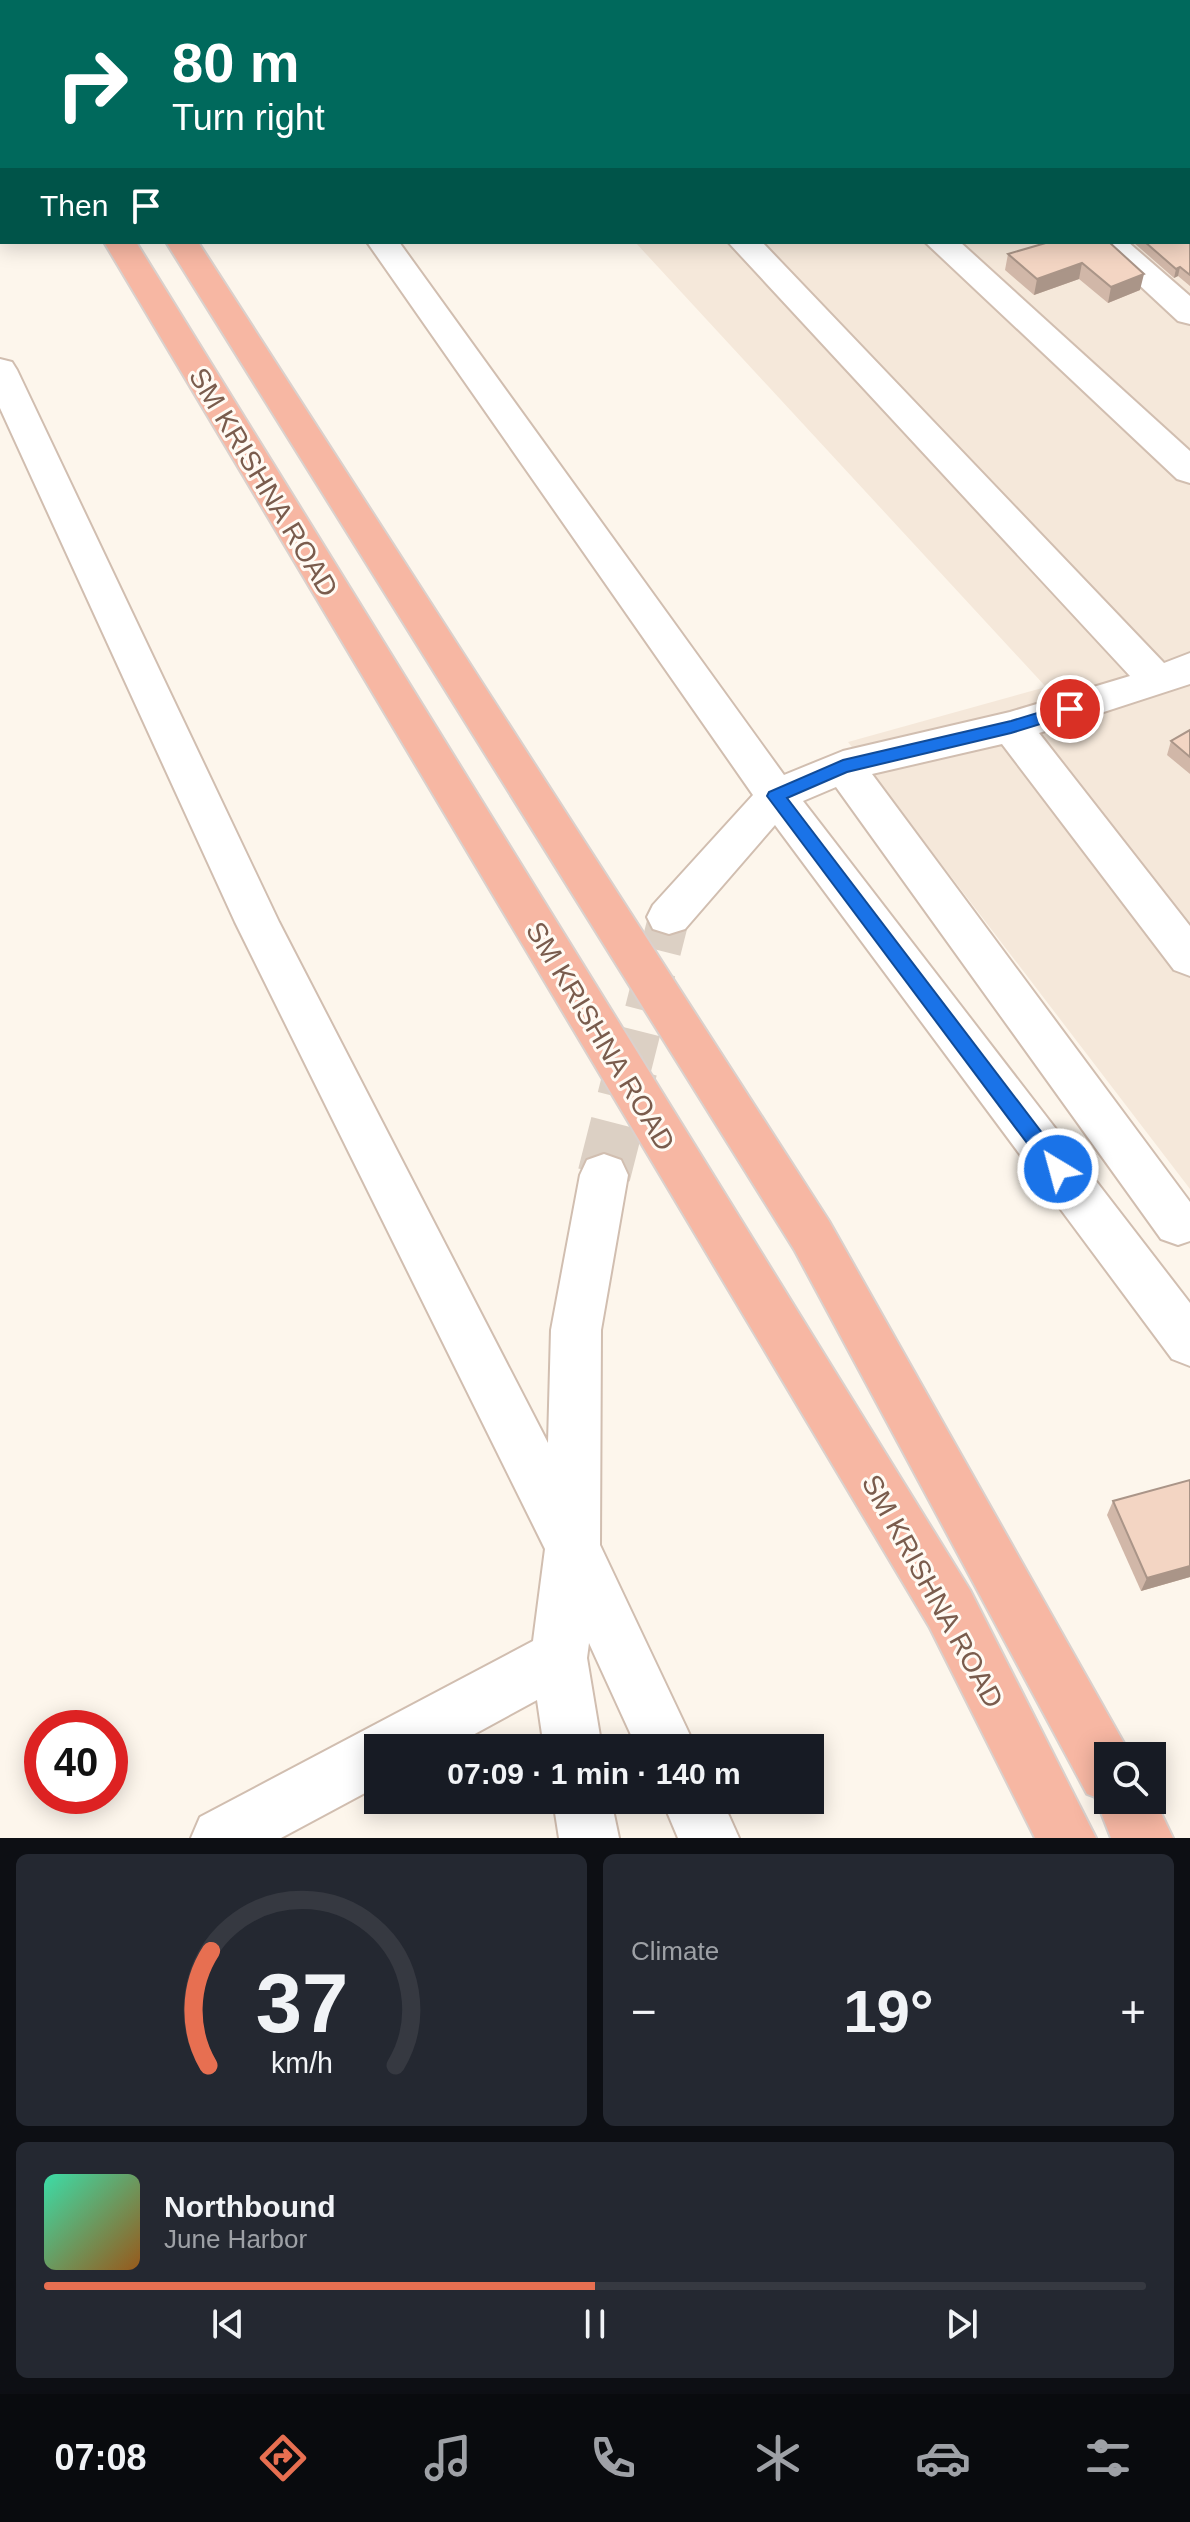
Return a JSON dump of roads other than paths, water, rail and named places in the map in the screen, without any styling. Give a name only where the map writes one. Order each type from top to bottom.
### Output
[{"type":"highway","name":"SM KRISHNA ROAD","points":[[121,244],[950,1609],[1066,1838]]},
{"type":"highway","name":"SM KRISHNA ROAD","points":[[183,244],[812,1236],[1094,1748]]},
{"type":"highway","points":[[1130,1814],[1143,1838]]},
{"type":"street","points":[[384,244],[776,796],[1190,1343]]},
{"type":"street","points":[[669,917],[776,796],[843,766],[1011,727],[1175,674],[746,244]]},
{"type":"street","points":[[943,244],[1190,471]]},
{"type":"street","points":[[1111,244],[1190,314]]},
{"type":"street","points":[[0,370],[257,922],[573,1547],[660,1734]]},
{"type":"street","points":[[1011,727],[1190,958]]},
{"type":"street","points":[[843,766],[1178,1224]]},
{"type":"street","points":[[571,1734],[559,1658],[573,1547],[576,1330],[604,1175]]},
{"type":"street","points":[[416,1734],[559,1658]]},
{"type":"street","points":[[221,1838],[364,1761]]},
{"type":"street","points":[[585,1814],[589,1838]]},
{"type":"street","points":[[698,1814],[709,1838]]},
{"type":"tunnel","points":[[630,1071],[669,917]]},
{"type":"tunnel","points":[[604,1175],[631,1069]]}]
